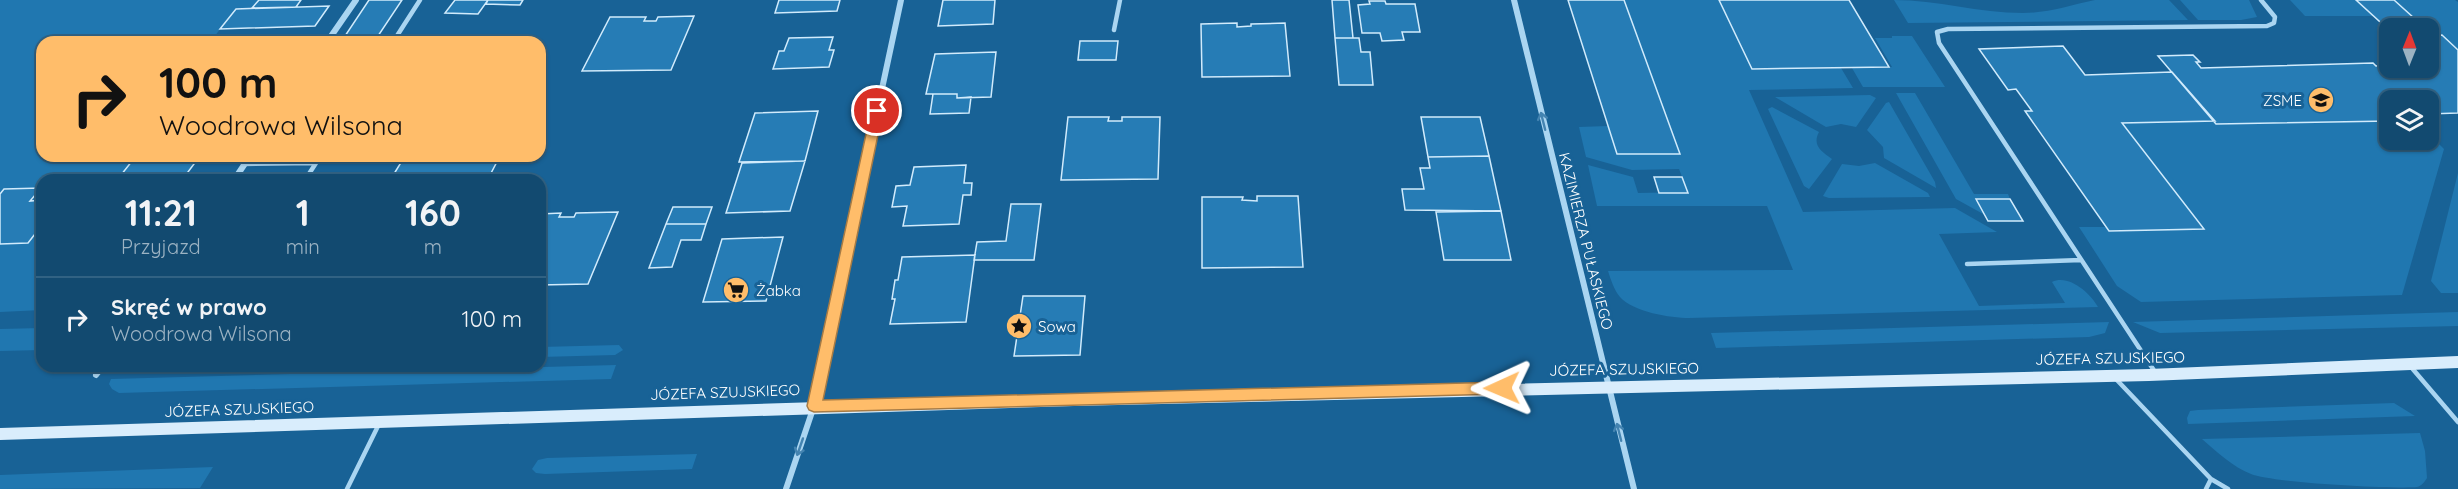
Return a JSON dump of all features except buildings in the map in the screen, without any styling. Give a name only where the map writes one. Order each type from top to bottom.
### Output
[{"type":"street","points":[[331,36],[356,0]]},
{"type":"street","points":[[786,489],[814,406],[901,0]]},
{"type":"street","name":"KAZIMIERZA PUŁASKIEGO","points":[[1514,0],[1634,489]]},
{"type":"street","points":[[238,174],[244,164]]},
{"type":"street","name":"JÓZEFA SZUJSKIEGO","points":[[0,434],[814,406],[1607,385],[2157,374],[2458,362]]},
{"type":"lane","points":[[397,36],[420,0]]},
{"type":"lane","points":[[1114,30],[1120,0]]},
{"type":"lane","points":[[2157,374],[1939,43],[1937,32],[1948,29],[2267,26],[2274,23],[2275,17],[2261,0]]},
{"type":"lane","points":[[244,164],[316,162]]},
{"type":"lane","points":[[309,174],[316,162]]},
{"type":"lane","points":[[1967,264],[2081,260]]},
{"type":"lane","points":[[2408,363],[2458,422]]},
{"type":"lane","points":[[2112,375],[2211,480],[2228,489]]},
{"type":"lane","points":[[347,489],[380,421]]},
{"type":"lane","points":[[2206,489],[2211,480]]},
{"type":"shaded area","points":[[0,0],[259,0],[252,8],[236,9],[215,36],[36,36],[36,162],[131,162],[122,174],[36,174],[36,310],[0,312]]},
{"type":"shaded area","points":[[1624,0],[1719,0],[1752,69],[1841,68],[1853,88],[1749,90],[1803,212],[1955,208],[1997,232],[1939,234],[1979,306],[2065,303],[2052,282],[2059,280],[2078,286],[2098,307],[1689,318],[1653,313],[1626,302],[1616,291],[1608,271],[1793,270],[1767,206],[1597,206],[1588,165],[1633,177],[1638,193],[1688,192],[1679,169],[1632,170],[1586,157],[1579,127],[1608,126],[1617,154],[1680,154]]},
{"type":"shaded area","points":[[1894,0],[1990,11],[2032,13],[2095,0],[2169,0],[2188,20],[1908,23]]},
{"type":"shaded area","points":[[2180,0],[2249,0],[2257,17],[2241,20],[2198,20]]},
{"type":"shaded area","points":[[2290,0],[2356,0],[2373,16],[2305,16]]},
{"type":"shaded area","points":[[2394,0],[2455,0],[2458,2],[2458,50],[2439,36],[2439,18],[2414,18]]},
{"type":"shaded area","points":[[1892,36],[1912,36],[1945,87],[1863,87],[1852,68],[1892,67],[1875,38],[1892,38]]},
{"type":"shaded area","points":[[1896,93],[1915,93],[1974,194],[2008,194],[2010,199],[1976,199],[1985,215],[1956,199]]},
{"type":"shaded area","points":[[1870,95],[1876,98],[1856,127],[1841,124],[1826,127],[1775,97]]},
{"type":"shaded area","points":[[1889,102],[1935,182],[1936,188],[1884,158],[1883,147],[1867,130]]},
{"type":"shaded area","points":[[1772,107],[1819,132],[1817,144],[1832,159],[1809,189],[1804,186],[1768,109]]},
{"type":"shaded area","points":[[2379,121],[2379,150],[2439,150],[2439,144],[2444,149],[2402,295],[2141,302],[2117,286],[2079,227],[2106,227],[2109,231],[2203,228],[2122,123]]},
{"type":"shaded area","points":[[1875,163],[1928,193],[1930,197],[1829,198],[1823,196],[1842,164],[1859,166]]},
{"type":"shaded area","points":[[2458,173],[2458,293],[2441,293],[2431,281]]},
{"type":"shaded area","points":[[2458,312],[2458,326],[2160,333],[2133,322]]},
{"type":"shaded area","points":[[2109,322],[2105,333],[2089,337],[1716,348],[1711,333]]},
{"type":"shaded area","points":[[36,328],[36,350],[0,351],[0,329]]},
{"type":"shaded area","points":[[619,345],[623,350],[615,355],[546,357],[546,347]]},
{"type":"shaded area","points":[[616,365],[611,379],[119,393],[109,384],[111,379],[364,372],[546,372],[546,367]]},
{"type":"shaded area","points":[[2394,403],[2415,416],[2188,424],[2187,418],[2190,411],[2198,410]]},
{"type":"shaded area","points":[[2420,433],[2425,451],[2427,478],[2419,486],[2405,487],[2334,485],[2251,474],[2225,459],[2202,439]]},
{"type":"shaded area","points":[[697,454],[692,469],[545,474],[536,473],[532,469],[538,460],[547,458]]},
{"type":"shaded area","points":[[213,467],[200,488],[0,489],[0,475]]},
{"type":"place","name":"ZSME","points":[[2321,100]]},
{"type":"place","name":"Żabka","points":[[736,290]]},
{"type":"place","name":"Sowa","points":[[1019,326]]},
{"type":"route","points":[[877,111],[814,406],[1502,388]]}]
